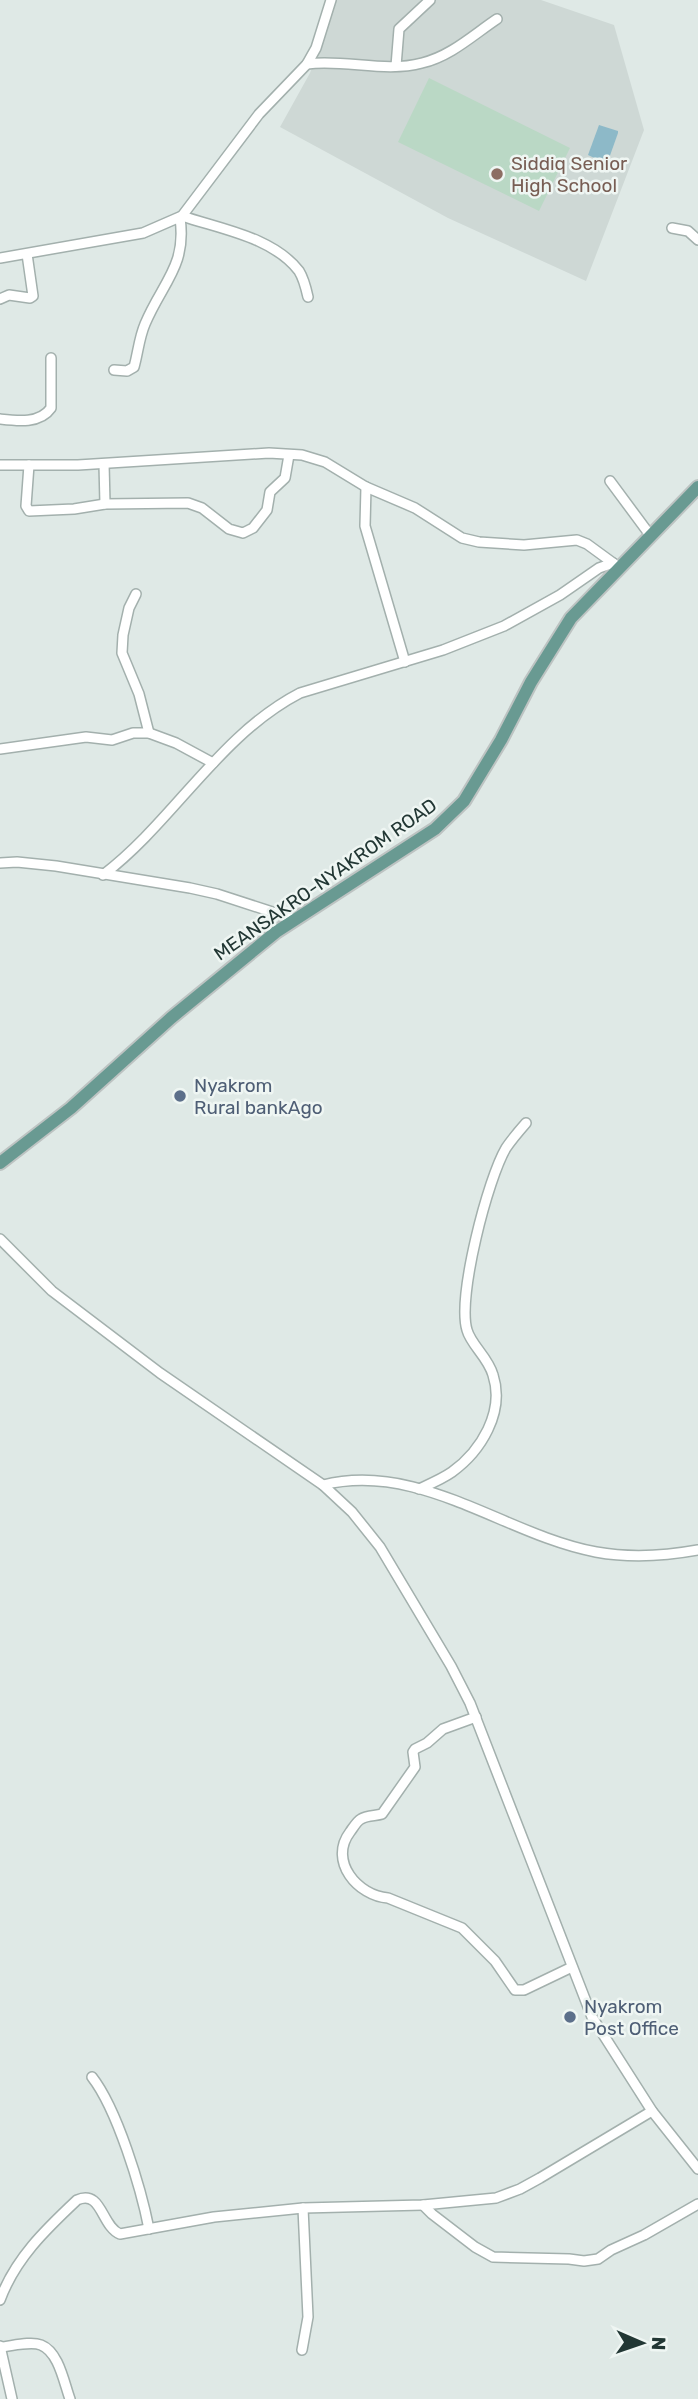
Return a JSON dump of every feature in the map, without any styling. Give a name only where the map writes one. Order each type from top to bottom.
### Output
[{"type":"main road","name":"MEANSAKRO-NYAKROM ROAD","points":[[0,1163],[71,1108],[206,988],[295,919],[426,835],[464,801],[502,740],[531,682],[571,618],[616,565],[650,536],[698,487]]},
{"type":"street","points":[[0,258],[143,233],[181,217],[259,114],[307,65],[316,48],[331,0]]},
{"type":"street","points":[[396,66],[399,29],[430,0]]},
{"type":"street","points":[[307,65],[324,62],[396,66],[419,64],[447,54],[497,19]]},
{"type":"street","points":[[181,217],[255,241],[278,252],[298,270],[308,297]]},
{"type":"street","points":[[114,370],[127,371],[134,367],[145,325],[177,266],[182,234],[181,217]]},
{"type":"street","points":[[672,228],[688,231],[698,240]]},
{"type":"street","points":[[0,299],[9,295],[30,298],[33,296],[27,254]]},
{"type":"street","points":[[0,419],[34,420],[48,413],[51,408],[51,358]]},
{"type":"street","points":[[0,465],[104,464],[269,453],[302,455],[325,462],[366,487],[415,508],[462,537],[480,542],[524,545],[577,540],[616,565]]},
{"type":"street","points":[[29,465],[26,506],[29,511],[74,509],[105,504],[195,505],[224,526],[243,533],[253,528],[267,510],[270,492],[285,478],[289,455]]},
{"type":"street","points":[[104,464],[105,504]]},
{"type":"street","points":[[610,481],[650,536]]},
{"type":"street","points":[[366,487],[365,526],[405,662]]},
{"type":"street","points":[[103,875],[123,860],[258,719],[279,704],[300,693],[405,662],[504,626],[560,595],[599,568],[616,565]]},
{"type":"street","points":[[136,593],[122,635],[122,653],[139,694],[149,733]]},
{"type":"street","points":[[0,749],[86,737],[113,740],[133,733],[149,733],[176,743],[214,763]]},
{"type":"street","points":[[0,863],[56,866],[218,894],[295,919]]},
{"type":"street","points":[[419,1489],[451,1473],[471,1456],[494,1418],[498,1396],[493,1375],[484,1354],[467,1331],[465,1315],[468,1284],[485,1199],[505,1150],[526,1123]]},
{"type":"street","points":[[0,1239],[52,1292],[204,1403],[323,1485],[352,1511],[380,1547],[451,1666],[476,1717],[592,2017],[652,2110],[698,2169]]},
{"type":"street","points":[[323,1485],[342,1480],[387,1483],[441,1494],[545,1537],[596,1552],[647,1556],[698,1550]]},
{"type":"street","points":[[476,1717],[443,1729],[415,1749],[415,1767],[382,1814],[360,1819],[346,1837],[343,1845],[346,1870],[354,1882],[375,1897],[388,1898],[462,1928],[495,1961],[514,1990],[524,1990],[572,1967]]},
{"type":"street","points":[[92,2077],[105,2096],[128,2155],[149,2229]]},
{"type":"street","points":[[0,2300],[8,2278],[24,2255],[43,2232],[76,2200],[83,2197],[91,2198],[97,2203],[109,2225],[120,2234],[214,2217],[303,2208],[423,2205],[496,2198],[520,2189],[652,2110]]},
{"type":"street","points":[[423,2205],[475,2247],[493,2257],[584,2261],[598,2259],[698,2204]]},
{"type":"street","points":[[302,2350],[308,2317],[303,2208]]},
{"type":"street","points":[[12,2399],[1,2347],[37,2344],[47,2349],[53,2357],[69,2399]]},
{"type":"shaded area","name":"Siddiq Senior High School","points":[[336,0],[541,0],[614,25],[644,130],[586,281],[448,218],[280,127],[310,73]]},
{"type":"green space","points":[[429,78],[570,148],[539,211],[398,142]]},
{"type":"water","points":[[599,125],[618,131],[607,164],[588,155]]},
{"type":"place","name":"Siddiq Senior High School","points":[[497,174]]},
{"type":"place","name":"Nyakrom Rural bankAgo","points":[[180,1096]]},
{"type":"place","name":"Nyakrom Post Office","points":[[570,2017]]}]
